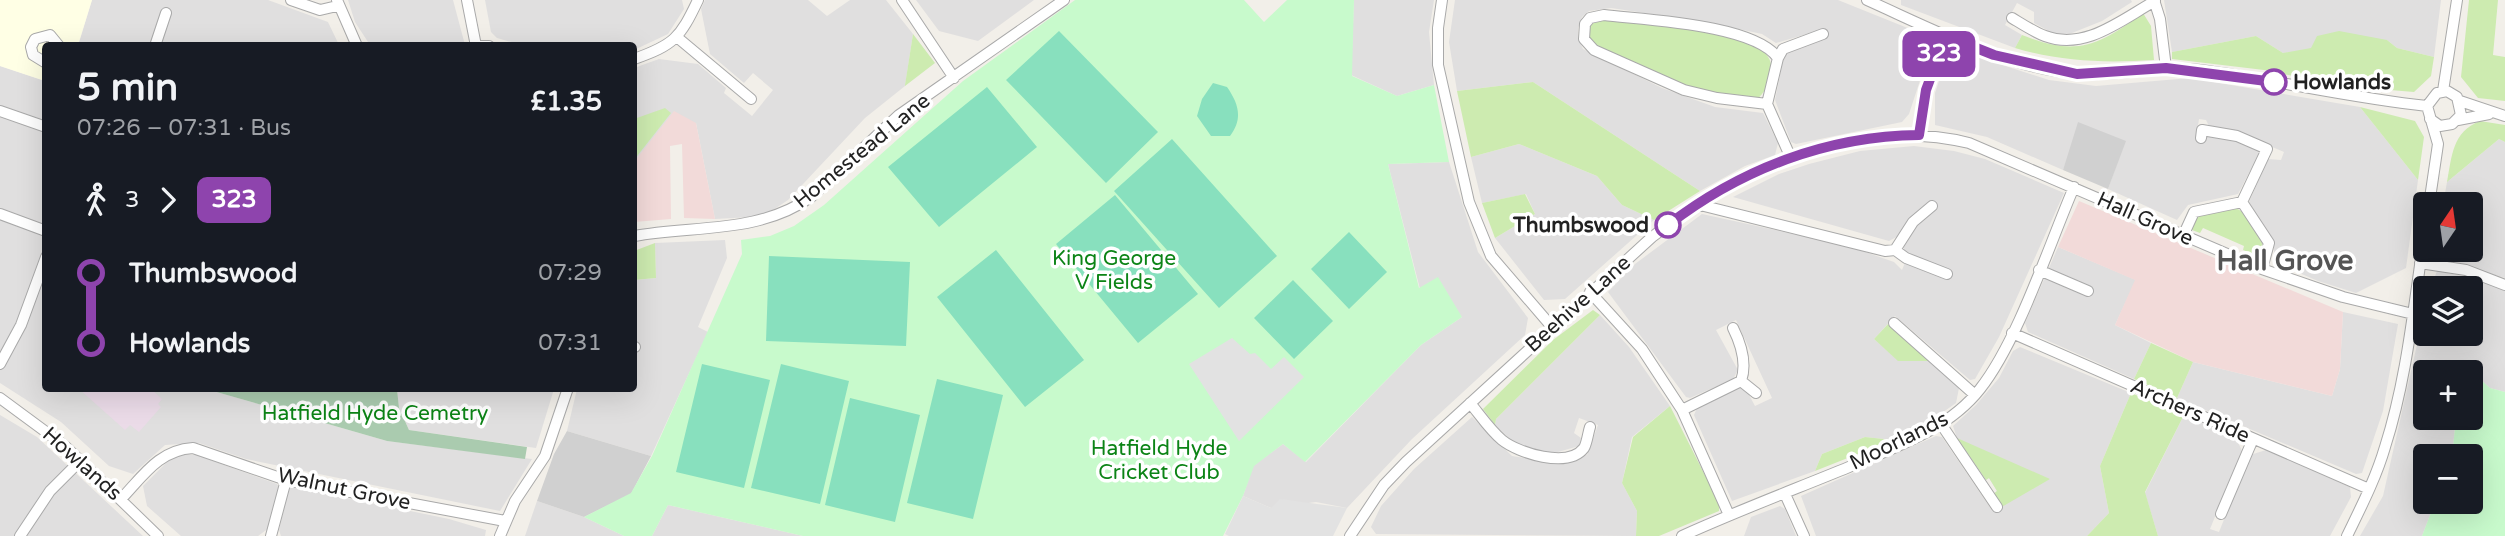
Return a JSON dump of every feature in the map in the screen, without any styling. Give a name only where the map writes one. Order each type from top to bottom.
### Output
[{"type":"street","points":[[291,0],[320,10],[337,3],[356,42]]},
{"type":"street","points":[[467,0],[475,42]]},
{"type":"street","points":[[637,58],[660,50],[678,38],[698,0]]},
{"type":"street","points":[[902,0],[954,78]]},
{"type":"street","name":"Homestead Lane","points":[[637,235],[681,228],[750,224],[795,208],[811,197],[899,115],[1064,0]]},
{"type":"street","points":[[1442,0],[1438,65],[1469,202],[1492,256],[1552,327]]},
{"type":"street","points":[[1867,0],[1994,55],[2077,74],[2166,68],[2261,79],[2322,93],[2427,106]]},
{"type":"street","points":[[2443,91],[2457,0]]},
{"type":"street","points":[[2012,18],[2045,36],[2068,41],[2090,37],[2154,1],[2160,19],[2166,68]]},
{"type":"street","points":[[156,42],[166,13]]},
{"type":"street","points":[[1767,104],[1717,98],[1684,90],[1594,50],[1584,39],[1585,24],[1590,18],[1604,15],[1701,26],[1760,42],[1778,58]]},
{"type":"street","points":[[1790,156],[1767,104],[1778,58],[1783,49],[1823,34]]},
{"type":"street","points":[[42,61],[33,55],[31,47],[36,38],[50,35],[56,42]]},
{"type":"street","points":[[1919,135],[1926,90],[1946,36]]},
{"type":"street","points":[[678,38],[751,99]]},
{"type":"street","points":[[2431,192],[2438,144],[2427,106],[2431,97],[2443,91],[2492,114],[2505,116]]},
{"type":"street","points":[[2438,144],[2455,122],[2460,101]]},
{"type":"street","points":[[0,110],[42,126]]},
{"type":"street","points":[[2430,119],[2440,126],[2492,114]]},
{"type":"street","points":[[2200,138],[2202,130],[2236,136],[2267,149],[2242,202]]},
{"type":"street","name":"Beehive Lane","points":[[1355,534],[1384,485],[1590,292],[1652,237],[1696,204],[1755,170],[1790,156],[1846,143],[1919,135]]},
{"type":"street","name":"Hall Grove","points":[[1919,135],[1944,137],[1979,146],[2262,269],[2343,297],[2413,314]]},
{"type":"street","name":"Moorlands","points":[[1682,536],[1785,494],[1941,424],[1975,395],[2012,333],[2074,187]]},
{"type":"street","points":[[2183,236],[2194,212],[2242,202]]},
{"type":"street","points":[[2242,202],[2269,243],[2262,269]]},
{"type":"street","points":[[1696,204],[1885,251],[1895,250],[1906,258],[1947,274]]},
{"type":"street","points":[[1895,250],[1913,222],[1933,206]]},
{"type":"street","points":[[0,214],[42,230]]},
{"type":"street","points":[[2418,276],[2420,263],[2466,270],[2505,285]]},
{"type":"street","points":[[0,364],[21,325],[42,268]]},
{"type":"street","points":[[2039,270],[2088,291]]},
{"type":"street","points":[[1590,292],[1642,349],[1682,410],[1729,515]]},
{"type":"street","points":[[2347,536],[2369,489],[2395,414],[2413,314]]},
{"type":"street","points":[[1894,323],[1975,395]]},
{"type":"street","points":[[1733,328],[1739,339],[1744,365],[1741,381]]},
{"type":"street","name":"Archers Ride","points":[[2012,333],[2369,489]]},
{"type":"street","points":[[1682,410],[1741,381]]},
{"type":"street","points":[[1741,381],[1756,393]]},
{"type":"street","points":[[500,536],[505,521],[545,456],[567,392]]},
{"type":"street","name":"Howlands","points":[[0,398],[44,428],[158,536]]},
{"type":"street","points":[[1470,403],[1500,439],[1533,456],[1576,454],[1584,448],[1590,427]]},
{"type":"street","points":[[1941,424],[1997,507]]},
{"type":"street","points":[[2221,514],[2253,439]]},
{"type":"street","name":"Walnut Grove","points":[[121,499],[162,456],[178,449],[208,452],[286,480],[505,521]]},
{"type":"street","points":[[20,536],[50,491],[80,460]]},
{"type":"street","points":[[271,536],[286,480]]},
{"type":"street","points":[[1785,494],[1804,536]]},
{"type":"shaded area","points":[[0,0],[92,0],[79,42],[42,42],[42,80],[0,66]]},
{"type":"shaded area","points":[[92,0],[268,0],[328,22],[338,42],[79,42]]},
{"type":"shaded area","points":[[348,0],[453,0],[464,42],[368,42],[355,22]]},
{"type":"shaded area","points":[[485,0],[682,0],[684,9],[668,34],[637,49],[637,42],[511,42],[497,38],[491,32]]},
{"type":"shaded area","points":[[705,0],[808,0],[827,16],[850,0],[886,0],[913,34],[905,86],[865,118],[788,200],[773,210],[752,217],[715,219],[696,123],[637,160],[637,67],[659,59],[698,64],[726,88],[724,93],[752,116],[773,90],[753,73],[744,83],[710,54],[701,9]]},
{"type":"shaded area","points":[[916,0],[1034,0],[978,41],[939,31]]},
{"type":"shaded area","points":[[1354,0],[1434,0],[1429,32],[1434,85],[1397,96],[1351,75]]},
{"type":"shaded area","points":[[1455,0],[1838,0],[1925,35],[1932,44],[1909,114],[1902,122],[1796,144],[1791,142],[1775,100],[1783,60],[1787,51],[1824,29],[1776,43],[1762,34],[1705,22],[1611,8],[1589,11],[1582,17],[1578,28],[1578,38],[1583,49],[1662,88],[1715,107],[1763,113],[1778,143],[1775,155],[1745,166],[1700,191],[1533,82],[1457,91],[1449,42]]},
{"type":"shaded area","points":[[1901,0],[2132,2],[2102,21],[2067,35],[2056,35],[2034,23],[2034,12],[2017,3],[2005,25],[2022,35],[2015,48],[1901,5]]},
{"type":"shaded area","points":[[2164,0],[2441,0],[2434,57],[2397,48],[2387,40],[2283,53],[2256,36],[2172,52]]},
{"type":"shaded area","points":[[1950,48],[2049,80],[2096,86],[2190,78],[2360,107],[2418,180],[2416,192],[2413,192],[2413,217],[2406,268],[2356,293],[2318,281],[2274,262],[2274,242],[2249,202],[2268,159],[2281,160],[2284,152],[2237,132],[2210,128],[2206,120],[2199,119],[2196,139],[2206,135],[2237,139],[2261,150],[2238,194],[2188,205],[2177,220],[2108,189],[2125,141],[2070,152],[2063,170],[1987,137],[1935,125],[1935,93]]},
{"type":"shaded area","points":[[0,66],[42,80],[42,392],[216,392],[387,441],[532,459],[500,511],[246,459],[199,443],[165,445],[133,474],[109,466],[61,422],[0,383]]},
{"type":"shaded area","points":[[674,111],[696,123],[715,219],[684,218],[682,144],[670,146],[671,219],[637,222],[637,158]]},
{"type":"shaded area","points":[[2078,122],[2126,141],[2108,189],[2063,170]]},
{"type":"shaded area","points":[[2499,139],[2505,142],[2505,278],[2452,262],[2483,262],[2483,192],[2445,192],[2447,182]]},
{"type":"shaded area","points":[[1519,144],[1597,176],[1622,205],[1654,220],[1565,299],[1544,300],[1495,238],[1535,214],[1526,194],[1482,203],[1471,157]]},
{"type":"shaded area","points":[[1914,146],[1954,151],[1985,159],[2064,193],[1999,337],[1975,379],[1970,380],[1895,316],[1874,339],[1899,361],[1929,361],[1959,388],[1956,403],[1929,422],[1893,440],[1865,437],[1822,454],[1815,471],[1732,501],[1694,415],[1697,408],[1740,387],[1747,391],[1755,406],[1772,398],[1736,320],[1716,330],[1738,370],[1733,379],[1690,398],[1686,397],[1608,292],[1635,264],[1702,214],[1848,246],[1894,262],[1902,270],[1908,255],[1904,251],[1902,234],[1889,241],[1733,197],[1779,174],[1809,164],[1860,151]]},
{"type":"shaded area","points":[[1449,162],[1478,252],[1528,318],[1525,335],[1412,439],[1347,508],[1316,502],[1271,508],[1243,496],[1253,466],[1283,444],[1306,462],[1421,345],[1462,317],[1420,289],[1388,164]]},
{"type":"shaded area","points":[[2079,201],[2343,312],[2340,369],[2332,396],[2193,362],[2115,325],[2135,280],[2058,247]]},
{"type":"shaded area","points":[[725,240],[727,258],[698,327],[708,332],[651,456],[567,431],[576,392],[637,392],[637,280],[656,278],[655,243]]},
{"type":"shaded area","points":[[2058,247],[2136,280],[2115,325],[2151,343],[2134,379],[2028,332],[2025,323]]},
{"type":"shaded area","points":[[2437,271],[2463,276],[2435,276]]},
{"type":"shaded area","points":[[2483,281],[2505,291],[2505,392],[2490,388],[2483,382],[2483,360],[2414,360],[2417,346],[2483,346]]},
{"type":"shaded area","points":[[2343,312],[2398,324],[2383,411],[2362,473],[2356,474],[2177,398],[2193,362],[2332,396],[2340,369]]},
{"type":"shaded area","points":[[1600,315],[1629,347],[1670,406],[1632,437],[1622,483],[1637,511],[1636,536],[1376,534],[1371,527],[1381,506],[1414,469],[1472,417],[1512,456],[1554,463],[1587,455],[1598,425],[1579,418],[1574,433],[1581,438],[1579,446],[1558,452],[1545,452],[1514,443],[1495,425],[1496,419]]},
{"type":"shaded area","points":[[1232,338],[1250,354],[1255,353],[1271,369],[1284,357],[1304,377],[1239,441],[1189,364]]},
{"type":"shaded area","points":[[2020,347],[2131,393],[2100,466],[2109,513],[2087,536],[1816,536],[1801,496],[1936,436],[1942,437],[1991,509],[1998,505],[1992,495],[1997,491],[1989,478],[1986,480],[1957,438],[1953,426],[1999,378],[2013,351]]},
{"type":"shaded area","points":[[2413,362],[2413,430],[2455,430],[2453,444],[2413,444],[2413,514],[2430,514],[2422,536],[2360,536],[2383,496]]},
{"type":"shaded area","points":[[82,392],[154,392],[162,399],[158,404],[161,407],[139,432],[130,425],[125,430]]},
{"type":"shaded area","points":[[397,392],[553,392],[536,448],[409,430],[399,408]]},
{"type":"shaded area","points":[[0,415],[37,437],[143,536],[0,536]]},
{"type":"shaded area","points":[[2184,415],[2236,438],[2242,451],[2210,529],[2219,532],[2250,455],[2266,450],[2350,487],[2351,497],[2330,536],[2158,536],[2145,493]]},
{"type":"shaded area","points":[[567,431],[651,456],[631,494],[584,517],[537,501],[554,454]]},
{"type":"shaded area","points":[[182,454],[197,455],[277,484],[280,488],[269,528],[258,536],[181,536],[147,506],[143,486],[171,458]]},
{"type":"shaded area","points":[[289,488],[449,519],[486,530],[485,536],[281,536],[279,530]]},
{"type":"shaded area","points":[[1243,496],[1271,508],[1280,499],[1347,508],[1333,536],[1229,536],[1225,534]]},
{"type":"shaded area","points":[[537,501],[584,517],[624,536],[525,536]]},
{"type":"shaded area","points":[[668,505],[803,536],[652,536]]},
{"type":"shaded area","points":[[1780,506],[1785,509],[1796,536],[1744,536],[1751,517]]},
{"type":"green space","name":"King George V Fields","points":[[1075,0],[1244,0],[1264,22],[1287,0],[1354,0],[1352,76],[1397,96],[1434,85],[1449,162],[1388,164],[1419,288],[1438,277],[1462,317],[1421,345],[1305,462],[1283,444],[1254,466],[1223,536],[803,536],[668,505],[652,536],[624,536],[584,517],[631,493],[652,456],[742,254],[741,240],[770,236],[794,226],[824,205],[963,81]]},
{"type":"green space","points":[[2469,0],[2498,0],[2493,55],[2505,57],[2505,101],[2478,98],[2461,77]]},
{"type":"green space","points":[[2143,13],[2151,26],[2154,60],[2084,60],[2015,48],[2022,35],[2058,45],[2086,45],[2113,33]]},
{"type":"green space","points":[[1609,19],[1705,29],[1732,36],[1754,45],[1768,57],[1771,72],[1768,84],[1756,100],[1686,87],[1598,47],[1587,36],[1590,24]]},
{"type":"green space","points":[[1059,31],[1158,132],[1106,183],[1006,80]]},
{"type":"green space","points":[[2339,31],[2387,40],[2397,48],[2434,57],[2431,76],[2414,92],[2342,86],[2264,70],[2172,59],[2172,52],[2256,36],[2283,53],[2311,48],[2317,36]]},
{"type":"green space","points":[[913,34],[935,63],[905,86],[905,85]]},
{"type":"green space","points":[[1533,82],[1700,191],[1654,220],[1622,205],[1597,176],[1519,144],[1471,157],[1457,91]]},
{"type":"green space","points":[[1213,83],[1227,87],[1237,105],[1237,124],[1230,136],[1211,136],[1197,116],[1202,99]]},
{"type":"green space","points":[[987,87],[1037,147],[939,227],[888,167]]},
{"type":"green space","points":[[2360,107],[2415,121],[2424,137],[2418,180]]},
{"type":"green space","points":[[665,108],[671,113],[637,156],[637,118]]},
{"type":"green space","points":[[2480,121],[2505,125],[2505,142],[2499,139],[2447,182],[2452,154],[2459,138]]},
{"type":"green space","points":[[1172,139],[1277,256],[1219,308],[1114,191]]},
{"type":"green space","points":[[1525,194],[1535,214],[1495,238],[1482,203]]},
{"type":"green space","points":[[1115,195],[1198,294],[1138,343],[1056,244]]},
{"type":"green space","points":[[2233,207],[2250,219],[2258,232],[2263,245],[2263,252],[2259,256],[2243,250],[2244,246],[2203,228],[2200,233],[2192,230],[2196,215]]},
{"type":"green space","points":[[1349,232],[1387,272],[1349,309],[1311,269]]},
{"type":"green space","points":[[655,243],[656,278],[637,280],[637,250]]},
{"type":"green space","points":[[996,250],[1084,360],[1025,407],[937,297]]},
{"type":"green space","points":[[769,256],[910,262],[906,346],[766,341]]},
{"type":"green space","points":[[1293,280],[1333,321],[1294,359],[1254,318]]},
{"type":"green space","points":[[1593,310],[1600,315],[1496,419],[1495,425],[1483,409],[1553,340]]},
{"type":"green space","points":[[1888,324],[1929,361],[1898,361],[1874,339]]},
{"type":"green space","points":[[2151,343],[2193,362],[2177,398],[2134,379]]},
{"type":"green space","points":[[702,364],[770,380],[744,488],[676,472]]},
{"type":"green space","points":[[781,364],[849,381],[820,504],[751,488]]},
{"type":"green space","points":[[937,379],[1003,395],[973,519],[907,503]]},
{"type":"green space","points":[[2483,382],[2490,388],[2505,392],[2505,536],[2422,536],[2430,514],[2483,514],[2483,444],[2453,444],[2455,430],[2483,430]]},
{"type":"green space","name":"Hatfield Hyde Cemetry","points":[[216,392],[397,392],[399,408],[409,430],[527,447],[525,459],[387,441]]},
{"type":"green space","points":[[2131,393],[2184,415],[2145,492],[2158,536],[2087,536],[2109,513],[2100,466]]},
{"type":"green space","points":[[850,398],[920,415],[895,522],[825,505]]},
{"type":"green space","points":[[1670,406],[1719,503],[1719,511],[1659,536],[1636,536],[1637,511],[1622,483],[1633,437]]},
{"type":"green space","points":[[1865,437],[1893,440],[1815,471],[1822,454]]},
{"type":"green space","points":[[1957,438],[2050,479],[2000,508],[1992,495],[1997,491],[1989,478],[1986,480]]},
{"type":"bus line","name":"323","points":[[1668,225],[1696,204],[1755,170],[1790,156],[1846,143],[1896,135],[1919,135],[1926,90],[1946,36],[1994,55],[2041,68],[2077,74],[2166,68],[2198,70],[2274,82]]},
{"type":"place","name":"Howlands","points":[[2274,82]]},
{"type":"place","name":"Thumbswood","points":[[1668,225]]},
{"type":"district","name":"Hall Grove","points":[[2285,261]]},
{"type":"park label","name":"Hatfield Hyde Cricket Club","points":[[1159,460]]}]
